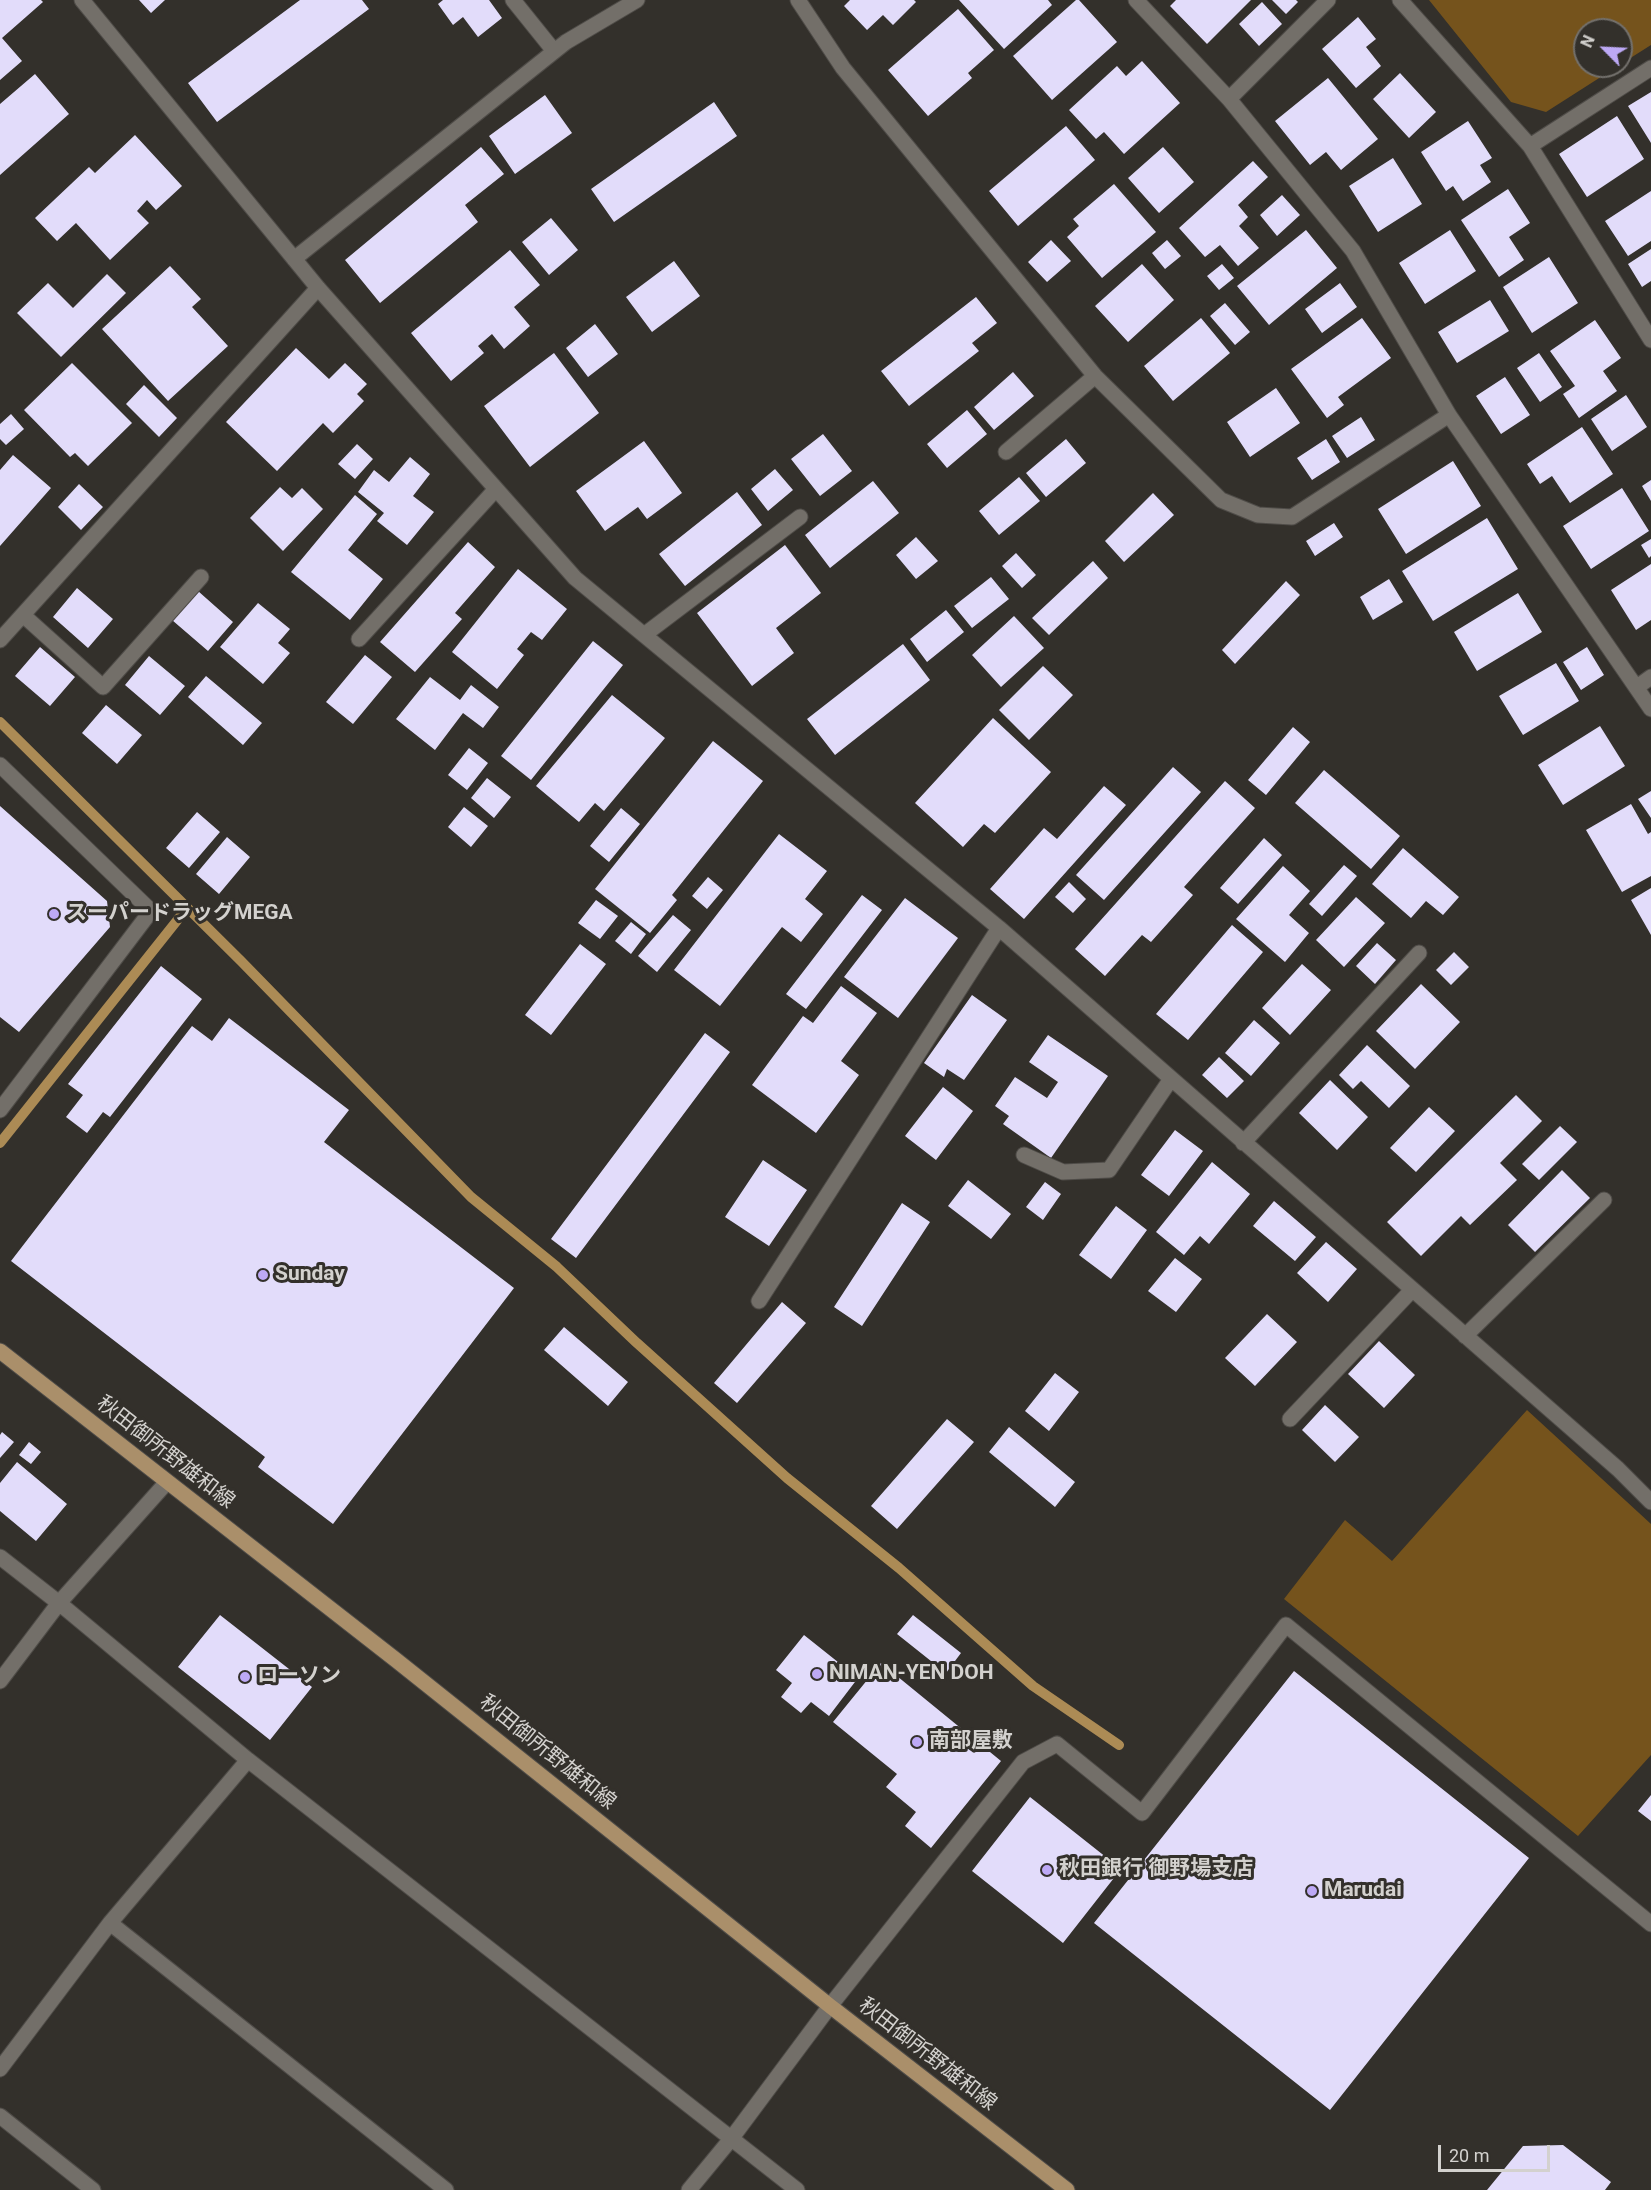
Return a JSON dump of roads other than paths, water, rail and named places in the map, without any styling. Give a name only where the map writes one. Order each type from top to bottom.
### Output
[{"type":"main road","name":"秋田御所野雄和線","points":[[0,1351],[396,1660],[830,2007],[1067,2190]]},
{"type":"street","points":[[82,0],[318,288],[575,578],[999,928],[1618,1469],[1651,1502]]},
{"type":"street","points":[[513,0],[554,51]]},
{"type":"street","points":[[294,259],[554,51],[637,0]]},
{"type":"street","points":[[798,0],[843,68],[1095,376],[1221,500],[1258,515],[1292,517],[1449,415]]},
{"type":"street","points":[[1136,0],[1230,99],[1353,251],[1449,415],[1651,709]]},
{"type":"street","points":[[1230,99],[1328,0]]},
{"type":"street","points":[[1400,0],[1530,146],[1651,340]]},
{"type":"street","points":[[1530,146],[1651,68]]},
{"type":"street","points":[[0,640],[318,288]]},
{"type":"street","points":[[1006,452],[1095,376]]},
{"type":"street","points":[[359,639],[496,489]]},
{"type":"street","points":[[644,635],[800,517]]},
{"type":"street","points":[[23,615],[103,687],[201,577]]},
{"type":"street","points":[[1637,687],[1651,677]]},
{"type":"street","points":[[0,765],[151,911],[0,1110]]},
{"type":"street","points":[[759,1301],[999,928]]},
{"type":"street","points":[[1243,1143],[1419,953]]},
{"type":"street","points":[[1024,1155],[1063,1172],[1109,1170],[1171,1079]]},
{"type":"street","points":[[1465,1336],[1604,1200]]},
{"type":"street","points":[[1290,1419],[1412,1290]]},
{"type":"street","points":[[0,1681],[59,1603],[167,1482]]},
{"type":"street","points":[[0,1557],[248,1760],[796,2190]]},
{"type":"street","points":[[689,2190],[1023,1762],[1057,1744],[1142,1813],[1286,1625],[1651,1924]]},
{"type":"street","points":[[0,2069],[110,1923],[248,1760]]},
{"type":"street","points":[[110,1923],[446,2190]]},
{"type":"street","points":[[0,2116],[93,2190]]},
{"type":"waterway","points":[[0,722],[241,961],[471,1197],[557,1267],[637,1343],[787,1478],[899,1568],[1033,1686],[1119,1745]]},
{"type":"waterway","points":[[0,1143],[187,908]]},
{"type":"place","name":"スーパードラッグMEGA","points":[[54,914]]},
{"type":"place","name":"Sunday","points":[[263,1275]]},
{"type":"place","name":"NIMAN-YEN DOH","points":[[817,1674]]},
{"type":"place","name":"ローソン","points":[[245,1677]]},
{"type":"place","name":"南部屋敷","points":[[917,1742]]},
{"type":"place","name":"秋田銀行 御野場支店","points":[[1047,1870]]},
{"type":"place","name":"Marudai","points":[[1312,1891]]}]
